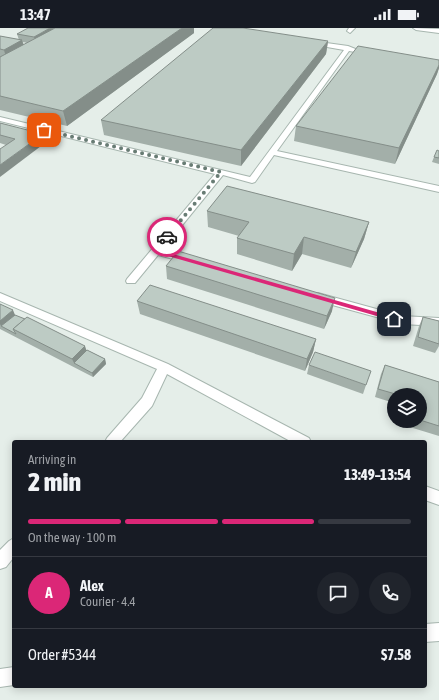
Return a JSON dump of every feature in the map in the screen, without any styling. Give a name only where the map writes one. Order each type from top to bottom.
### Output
[{"type":"street","points":[[416,28],[439,31]]},
{"type":"street","points":[[309,42],[363,51]]},
{"type":"street","points":[[0,119],[252,180],[348,48]]},
{"type":"street","points":[[272,152],[439,189]]},
{"type":"street","points":[[131,281],[221,172]]},
{"type":"street","points":[[156,251],[202,264]]},
{"type":"street","points":[[309,295],[402,320],[439,322]]},
{"type":"street","points":[[0,297],[164,367],[300,440]]},
{"type":"street","points":[[114,440],[147,402],[164,367]]},
{"type":"street","points":[[427,494],[439,498]]},
{"type":"street","points":[[0,561],[12,548]]},
{"type":"street","points":[[427,633],[439,632]]},
{"type":"street","points":[[0,678],[12,676]]},
{"type":"building","points":[[28,28],[50,28],[34,37],[17,34]]},
{"type":"building","points":[[55,28],[182,28],[63,111],[0,96],[0,57]]},
{"type":"building","points":[[213,28],[243,28],[328,41],[241,150],[101,120]]},
{"type":"building","points":[[0,36],[22,40],[4,50],[0,49]]},
{"type":"building","points":[[358,46],[439,60],[439,65],[399,148],[296,126]]},
{"type":"building","points":[[0,123],[43,134],[0,165],[0,149],[15,139],[0,135]]},
{"type":"building","points":[[437,150],[439,151],[439,158],[434,157]]},
{"type":"building","points":[[227,186],[369,222],[356,252],[304,237],[294,254],[237,238],[249,222],[207,211]]},
{"type":"building","points":[[178,251],[335,298],[327,316],[166,266]]},
{"type":"building","points":[[150,285],[316,339],[307,359],[137,301]]},
{"type":"building","points":[[0,304],[13,310],[0,321]]},
{"type":"building","points":[[15,315],[25,319],[13,329],[16,334],[1,326]]},
{"type":"building","points":[[27,317],[85,346],[72,359],[13,329]]},
{"type":"building","points":[[423,317],[439,321],[439,344],[418,337]]},
{"type":"building","points":[[87,350],[105,359],[92,373],[74,363]]},
{"type":"building","points":[[315,352],[371,371],[366,385],[309,365]]},
{"type":"building","points":[[385,365],[439,382],[439,426],[427,422],[427,388],[387,388],[387,392],[378,389]]},
{"type":"way so far","points":[[44,130],[221,172],[167,237]]},
{"type":"route","points":[[167,237],[156,251],[394,319]]}]
